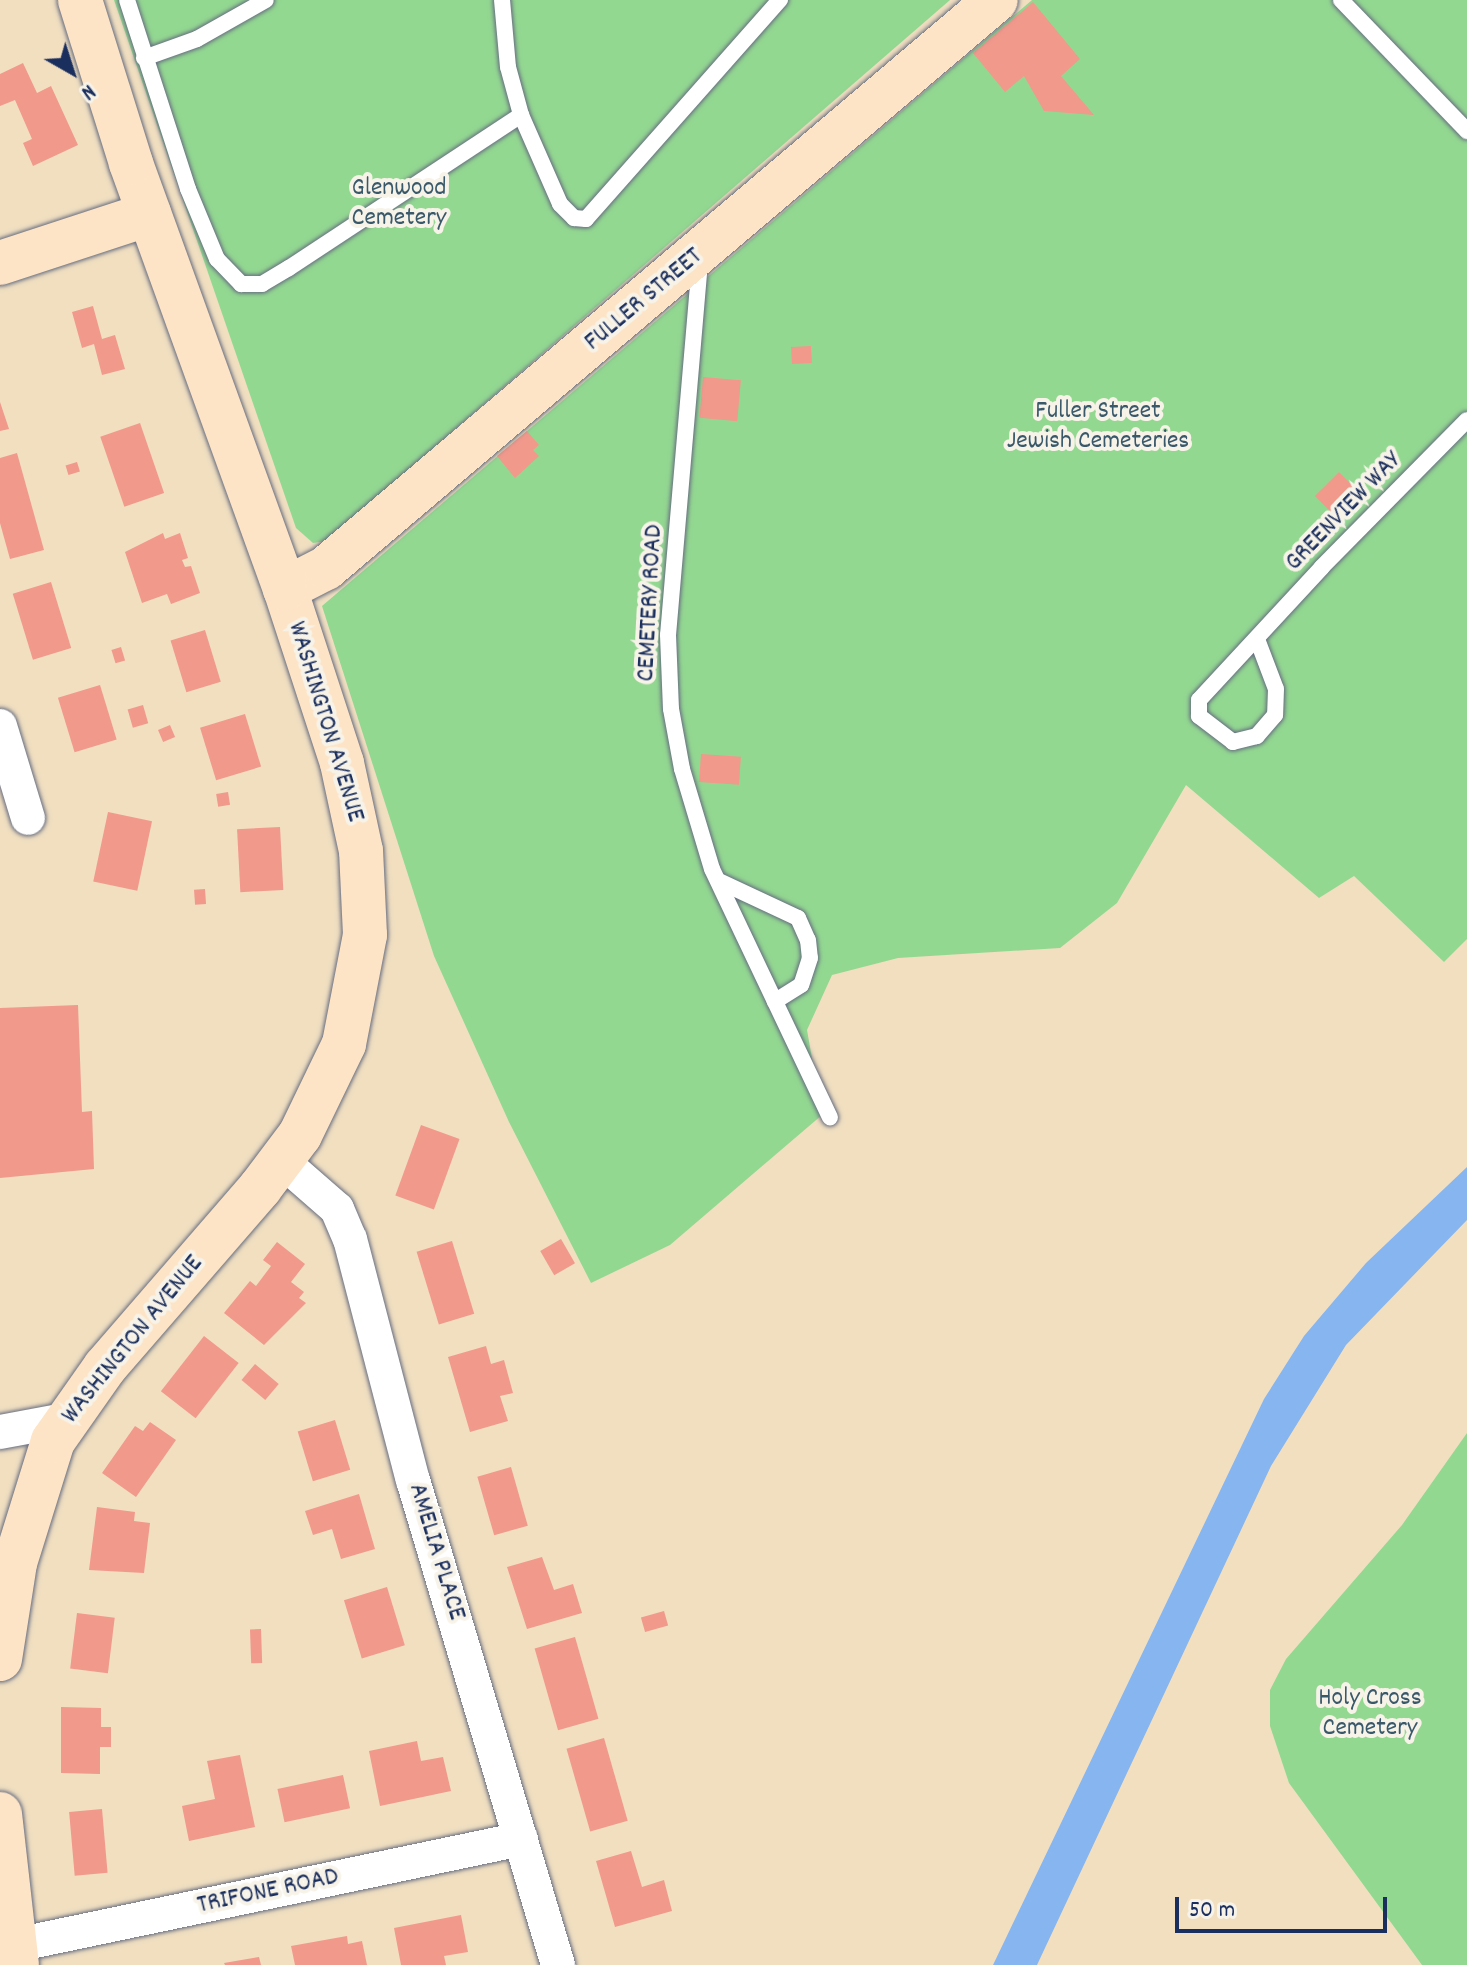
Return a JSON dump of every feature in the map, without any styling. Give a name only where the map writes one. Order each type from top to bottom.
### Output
[{"type":"street","name":"WASHINGTON AVENUE","points":[[0,1659],[8,1561],[38,1478],[64,1420],[282,1161],[312,1114],[344,1044],[358,992],[365,921],[361,851],[350,791],[285,589],[149,214],[80,0]]},
{"type":"street","name":"FULLER STREET","points":[[285,589],[326,568],[996,0]]},
{"type":"street","points":[[0,263],[149,214]]},
{"type":"street","points":[[0,726],[28,818]]},
{"type":"street","name":"AMELIA PLACE","points":[[282,1161],[337,1209],[350,1239],[413,1480],[558,1965]]},
{"type":"street","points":[[0,1432],[64,1420]]},
{"type":"street","points":[[0,1814],[16,1955]]},
{"type":"street","name":"TRIFONE ROAD","points":[[16,1955],[521,1839]]},
{"type":"lane","points":[[127,0],[144,58],[217,259],[241,284],[262,284],[289,268],[425,174],[521,115]]},
{"type":"lane","points":[[144,58],[197,39],[266,0]]},
{"type":"lane","points":[[502,0],[508,67],[521,115],[560,204],[574,218],[586,219],[780,0]]},
{"type":"lane","points":[[1341,0],[1467,131]]},
{"type":"lane","name":"CEMETERY ROAD","points":[[701,252],[668,635],[671,709],[682,769],[712,869],[721,882],[830,1117]]},
{"type":"lane","name":"GREENVIEW WAY","points":[[1257,639],[1276,689],[1275,715],[1257,736],[1233,742],[1199,716],[1199,700],[1257,639],[1467,420]]},
{"type":"lane","points":[[721,882],[798,918],[803,929],[808,971],[791,996],[775,1001]]},
{"type":"green space","name":"Glenwood Cemetery","points":[[114,0],[950,0],[326,541],[313,543],[296,528]]},
{"type":"green space","name":"Fuller Street Jewish Cemeteries","points":[[1032,0],[1467,0],[1467,939],[1444,962],[1354,876],[1319,898],[1186,785],[1117,903],[1060,948],[898,958],[832,975],[807,1030],[822,1115],[670,1245],[591,1283],[509,1122],[434,956],[322,606]]},
{"type":"green space","name":"Holy Cross Cemetery","points":[[1467,1433],[1467,1965],[1422,1965],[1289,1783],[1270,1726],[1270,1690],[1286,1659],[1402,1525]]},
{"type":"water","points":[[1467,1167],[1467,1220],[1346,1345],[1271,1466],[1037,1965],[993,1965],[1264,1399],[1304,1336],[1366,1263]]},
{"type":"building","points":[[1033,2],[1080,59],[1061,76],[1094,115],[1044,111],[1024,76],[1005,92],[973,53]]},
{"type":"building","points":[[23,63],[37,93],[51,86],[78,145],[33,166],[23,143],[32,139],[15,100],[0,106],[0,74]]},
{"type":"building","points":[[93,306],[102,339],[115,335],[125,369],[102,375],[94,344],[82,348],[72,312]]},
{"type":"building","points":[[811,346],[812,363],[792,364],[791,347]]},
{"type":"building","points":[[703,377],[741,380],[737,421],[699,418]]},
{"type":"building","points":[[0,402],[9,429],[0,431]]},
{"type":"building","points":[[140,423],[164,493],[124,507],[100,437]]},
{"type":"building","points":[[527,431],[539,445],[533,450],[539,456],[515,478],[497,456]]},
{"type":"building","points":[[17,453],[44,550],[10,559],[0,523],[0,458]]},
{"type":"building","points":[[77,462],[80,472],[68,475],[66,466]]},
{"type":"building","points":[[1339,472],[1362,495],[1338,519],[1315,496]]},
{"type":"building","points":[[163,533],[165,539],[180,533],[188,558],[182,560],[185,567],[191,566],[200,593],[171,604],[167,594],[142,603],[125,552]]},
{"type":"building","points":[[51,582],[71,648],[33,660],[13,594]]},
{"type":"building","points":[[205,630],[221,682],[186,692],[171,641]]},
{"type":"building","points":[[121,647],[125,660],[116,663],[111,650]]},
{"type":"building","points":[[100,685],[117,740],[75,752],[58,698]]},
{"type":"building","points":[[143,705],[148,723],[133,728],[128,709]]},
{"type":"building","points":[[245,714],[261,767],[216,780],[200,728]]},
{"type":"building","points":[[170,725],[175,737],[163,742],[158,730]]},
{"type":"building","points":[[701,754],[741,757],[739,785],[699,782]]},
{"type":"building","points":[[228,792],[230,805],[218,807],[216,794]]},
{"type":"building","points":[[108,812],[152,821],[137,891],[93,881]]},
{"type":"building","points":[[280,827],[283,890],[240,892],[237,829]]},
{"type":"building","points":[[205,889],[206,904],[195,905],[194,890]]},
{"type":"building","points":[[78,1005],[82,1112],[92,1111],[94,1169],[0,1178],[0,1008]]},
{"type":"building","points":[[421,1125],[460,1139],[434,1209],[395,1195]]},
{"type":"building","points":[[561,1239],[575,1263],[554,1275],[540,1251]]},
{"type":"building","points":[[452,1241],[474,1314],[439,1324],[417,1252]]},
{"type":"building","points":[[277,1242],[305,1264],[291,1282],[304,1292],[299,1298],[306,1303],[264,1345],[224,1313],[250,1281],[256,1286],[271,1266],[263,1260]]},
{"type":"building","points":[[204,1336],[239,1363],[196,1418],[161,1391]]},
{"type":"building","points":[[486,1346],[491,1364],[504,1360],[513,1393],[500,1396],[508,1421],[470,1432],[448,1357]]},
{"type":"building","points":[[255,1364],[279,1384],[265,1400],[242,1380]]},
{"type":"building","points":[[335,1420],[350,1470],[313,1481],[298,1431]]},
{"type":"building","points":[[150,1422],[176,1440],[136,1497],[102,1473],[135,1426],[143,1431]]},
{"type":"building","points":[[511,1467],[528,1526],[494,1535],[477,1477]]},
{"type":"building","points":[[359,1494],[375,1549],[341,1559],[332,1529],[313,1535],[305,1511]]},
{"type":"building","points":[[97,1507],[135,1512],[134,1521],[150,1523],[144,1573],[89,1570]]},
{"type":"building","points":[[542,1557],[554,1590],[573,1584],[582,1613],[527,1629],[507,1567]]},
{"type":"building","points":[[387,1587],[405,1645],[362,1658],[344,1600]]},
{"type":"building","points":[[664,1611],[668,1625],[645,1632],[641,1618]]},
{"type":"building","points":[[77,1613],[115,1618],[108,1673],[70,1669]]},
{"type":"building","points":[[250,1629],[261,1629],[262,1663],[251,1663]]},
{"type":"building","points":[[575,1637],[598,1719],[558,1730],[535,1649]]},
{"type":"building","points":[[61,1707],[101,1708],[101,1727],[111,1727],[111,1747],[100,1747],[100,1774],[61,1773]]},
{"type":"building","points":[[604,1738],[628,1821],[590,1831],[567,1749]]},
{"type":"building","points":[[417,1741],[421,1761],[443,1757],[451,1791],[380,1806],[369,1751]]},
{"type":"building","points":[[240,1755],[255,1827],[189,1841],[182,1806],[215,1799],[207,1761]]},
{"type":"building","points":[[343,1775],[350,1808],[285,1822],[277,1789]]},
{"type":"building","points":[[102,1809],[108,1873],[75,1876],[69,1812]]},
{"type":"building","points":[[631,1851],[642,1887],[664,1880],[672,1911],[615,1927],[596,1861]]},
{"type":"building","points":[[461,1915],[468,1952],[444,1956],[446,1965],[401,1965],[394,1928]]},
{"type":"building","points":[[347,1936],[348,1944],[362,1941],[367,1965],[295,1965],[291,1946]]},
{"type":"building","points":[[259,1957],[261,1965],[224,1963]]}]
